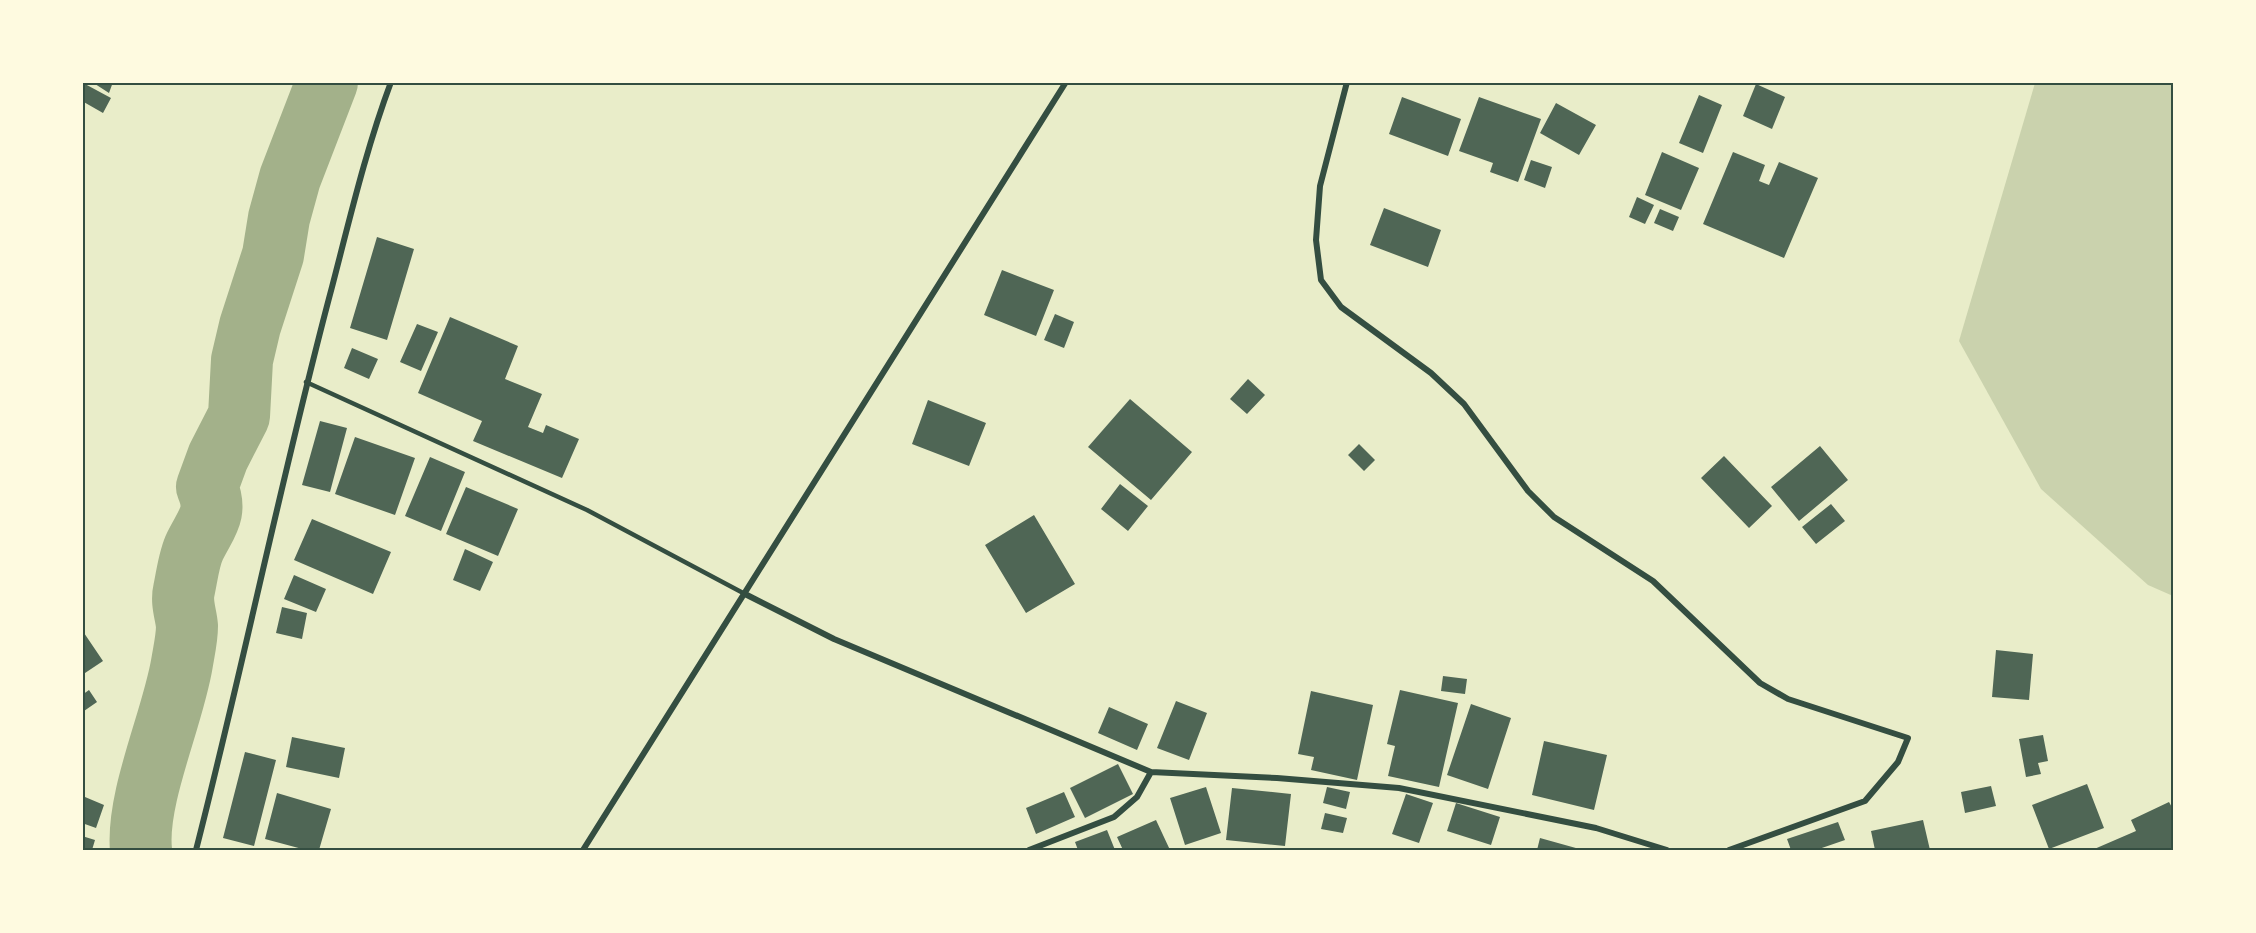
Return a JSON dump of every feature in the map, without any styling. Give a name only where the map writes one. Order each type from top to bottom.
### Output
[{"type":"street","points":[[196,850],[233,705],[306,382],[375,125],[391,82]]},
{"type":"street","points":[[583,850],[1066,82]]},
{"type":"street","points":[[1347,82],[1320,186],[1316,240],[1321,280],[1341,306],[1431,373],[1464,404],[1528,490],[1554,517],[1653,581],[1760,683],[1788,699],[1908,738],[1898,762],[1865,801],[1729,850]]},
{"type":"street","points":[[745,594],[844,643],[1151,772],[1277,778],[1399,788],[1596,828],[1667,850]]},
{"type":"street","points":[[1029,850],[1114,817],[1137,797],[1151,772]]},
{"type":"lane","points":[[306,382],[587,510],[745,594]]},
{"type":"green space","points":[[2035,83],[2173,83],[2173,596],[2148,585],[2041,489],[1959,341]]},
{"type":"building","points":[[92,82],[113,82],[109,93]]},
{"type":"building","points":[[85,84],[111,98],[103,113],[82,101]]},
{"type":"building","points":[[1756,84],[1785,97],[1772,129],[1743,116]]},
{"type":"building","points":[[1699,95],[1722,105],[1703,153],[1679,143]]},
{"type":"building","points":[[1402,97],[1461,119],[1448,156],[1389,134]]},
{"type":"building","points":[[1479,97],[1541,119],[1518,182],[1490,172],[1493,163],[1459,151]]},
{"type":"building","points":[[1556,103],[1596,125],[1579,155],[1540,133]]},
{"type":"building","points":[[1662,152],[1699,168],[1681,210],[1645,195]]},
{"type":"building","points":[[1733,152],[1765,165],[1759,181],[1769,185],[1779,162],[1818,178],[1784,258],[1703,224]]},
{"type":"building","points":[[1531,160],[1552,167],[1545,188],[1524,180]]},
{"type":"building","points":[[1637,197],[1654,205],[1645,224],[1629,217]]},
{"type":"building","points":[[1384,208],[1441,230],[1428,267],[1370,245]]},
{"type":"building","points":[[1660,209],[1679,217],[1673,231],[1654,223]]},
{"type":"building","points":[[377,237],[414,249],[387,340],[350,328]]},
{"type":"building","points":[[1002,270],[1054,290],[1036,336],[984,315]]},
{"type":"building","points":[[1055,314],[1074,322],[1064,348],[1044,340]]},
{"type":"building","points":[[450,317],[518,346],[505,379],[542,394],[528,427],[543,433],[546,425],[579,439],[562,478],[473,441],[482,421],[418,393]]},
{"type":"building","points":[[417,324],[438,332],[421,371],[400,362]]},
{"type":"building","points":[[352,348],[378,359],[369,379],[344,368]]},
{"type":"building","points":[[1248,379],[1265,395],[1247,414],[1230,399]]},
{"type":"building","points":[[1130,399],[1192,452],[1151,500],[1088,447]]},
{"type":"building","points":[[928,400],[986,423],[969,466],[912,444]]},
{"type":"building","points":[[320,421],[347,428],[330,492],[302,485]]},
{"type":"building","points":[[355,437],[415,458],[395,515],[335,494]]},
{"type":"building","points":[[1359,444],[1375,460],[1364,471],[1348,455]]},
{"type":"building","points":[[1820,446],[1848,480],[1799,521],[1771,487]]},
{"type":"building","points":[[1724,456],[1772,506],[1749,528],[1701,478]]},
{"type":"building","points":[[430,457],[465,472],[441,531],[405,516]]},
{"type":"building","points":[[1120,484],[1148,506],[1128,531],[1101,509]]},
{"type":"building","points":[[466,487],[518,509],[498,556],[446,534]]},
{"type":"building","points":[[1831,504],[1845,521],[1816,544],[1802,527]]},
{"type":"building","points":[[1034,515],[1075,584],[1026,613],[985,545]]},
{"type":"building","points":[[312,519],[391,552],[373,594],[294,560]]},
{"type":"building","points":[[465,549],[493,562],[480,591],[453,580]]},
{"type":"building","points":[[294,575],[326,589],[316,612],[284,599]]},
{"type":"building","points":[[282,607],[307,613],[302,639],[276,633]]},
{"type":"building","points":[[82,630],[103,661],[82,675]]},
{"type":"building","points":[[1996,650],[2033,654],[2029,700],[1992,697]]},
{"type":"building","points":[[1443,676],[1467,679],[1465,694],[1441,691]]},
{"type":"building","points":[[89,690],[97,702],[84,711],[82,695]]},
{"type":"building","points":[[1400,690],[1458,703],[1439,787],[1388,776],[1395,746],[1387,744]]},
{"type":"building","points":[[1311,691],[1373,705],[1357,780],[1311,770],[1314,757],[1298,754]]},
{"type":"building","points":[[1176,701],[1207,713],[1189,760],[1157,748]]},
{"type":"building","points":[[1471,704],[1511,718],[1488,789],[1447,775]]},
{"type":"building","points":[[1109,707],[1148,724],[1137,750],[1098,733]]},
{"type":"building","points":[[2043,735],[2048,761],[2038,763],[2041,774],[2026,777],[2019,739]]},
{"type":"building","points":[[292,737],[345,748],[339,778],[286,767]]},
{"type":"building","points":[[1544,741],[1607,755],[1594,810],[1532,795]]},
{"type":"building","points":[[245,752],[276,760],[254,846],[223,838]]},
{"type":"building","points":[[1118,764],[1133,794],[1085,818],[1070,788]]},
{"type":"building","points":[[2087,784],[2104,828],[2049,849],[2032,805]]},
{"type":"building","points":[[1991,786],[1996,806],[1965,813],[1961,792]]},
{"type":"building","points":[[1206,787],[1221,833],[1185,845],[1170,798]]},
{"type":"building","points":[[1327,787],[1350,792],[1346,809],[1323,803]]},
{"type":"building","points":[[1232,788],[1291,794],[1285,846],[1226,840]]},
{"type":"building","points":[[1064,792],[1075,817],[1036,834],[1026,808]]},
{"type":"building","points":[[277,793],[331,809],[319,850],[306,850],[265,839]]},
{"type":"building","points":[[1406,794],[1433,803],[1419,843],[1392,834]]},
{"type":"building","points":[[85,797],[104,805],[96,828],[82,823]]},
{"type":"building","points":[[2169,802],[2174,811],[2174,850],[2092,850],[2136,831],[2131,820]]},
{"type":"building","points":[[1456,803],[1500,817],[1491,845],[1447,831]]},
{"type":"building","points":[[1325,813],[1347,818],[1343,833],[1321,829]]},
{"type":"building","points":[[1156,820],[1170,850],[1123,850],[1117,837]]},
{"type":"building","points":[[1923,820],[1930,850],[1875,850],[1871,831]]},
{"type":"building","points":[[1838,822],[1845,840],[1816,850],[1791,850],[1787,839]]},
{"type":"building","points":[[1107,830],[1115,850],[1078,850],[1075,842]]},
{"type":"building","points":[[82,836],[95,840],[92,850],[82,850]]},
{"type":"building","points":[[1540,838],[1583,850],[1537,850]]},
{"type":"waterway","points":[[141,850],[141,829],[149,782],[177,685],[185,644],[187,626],[183,595],[188,567],[193,551],[210,517],[211,504],[207,487],[218,457],[239,416],[242,360],[250,326],[273,255],[279,218],[290,178],[327,82]]}]
